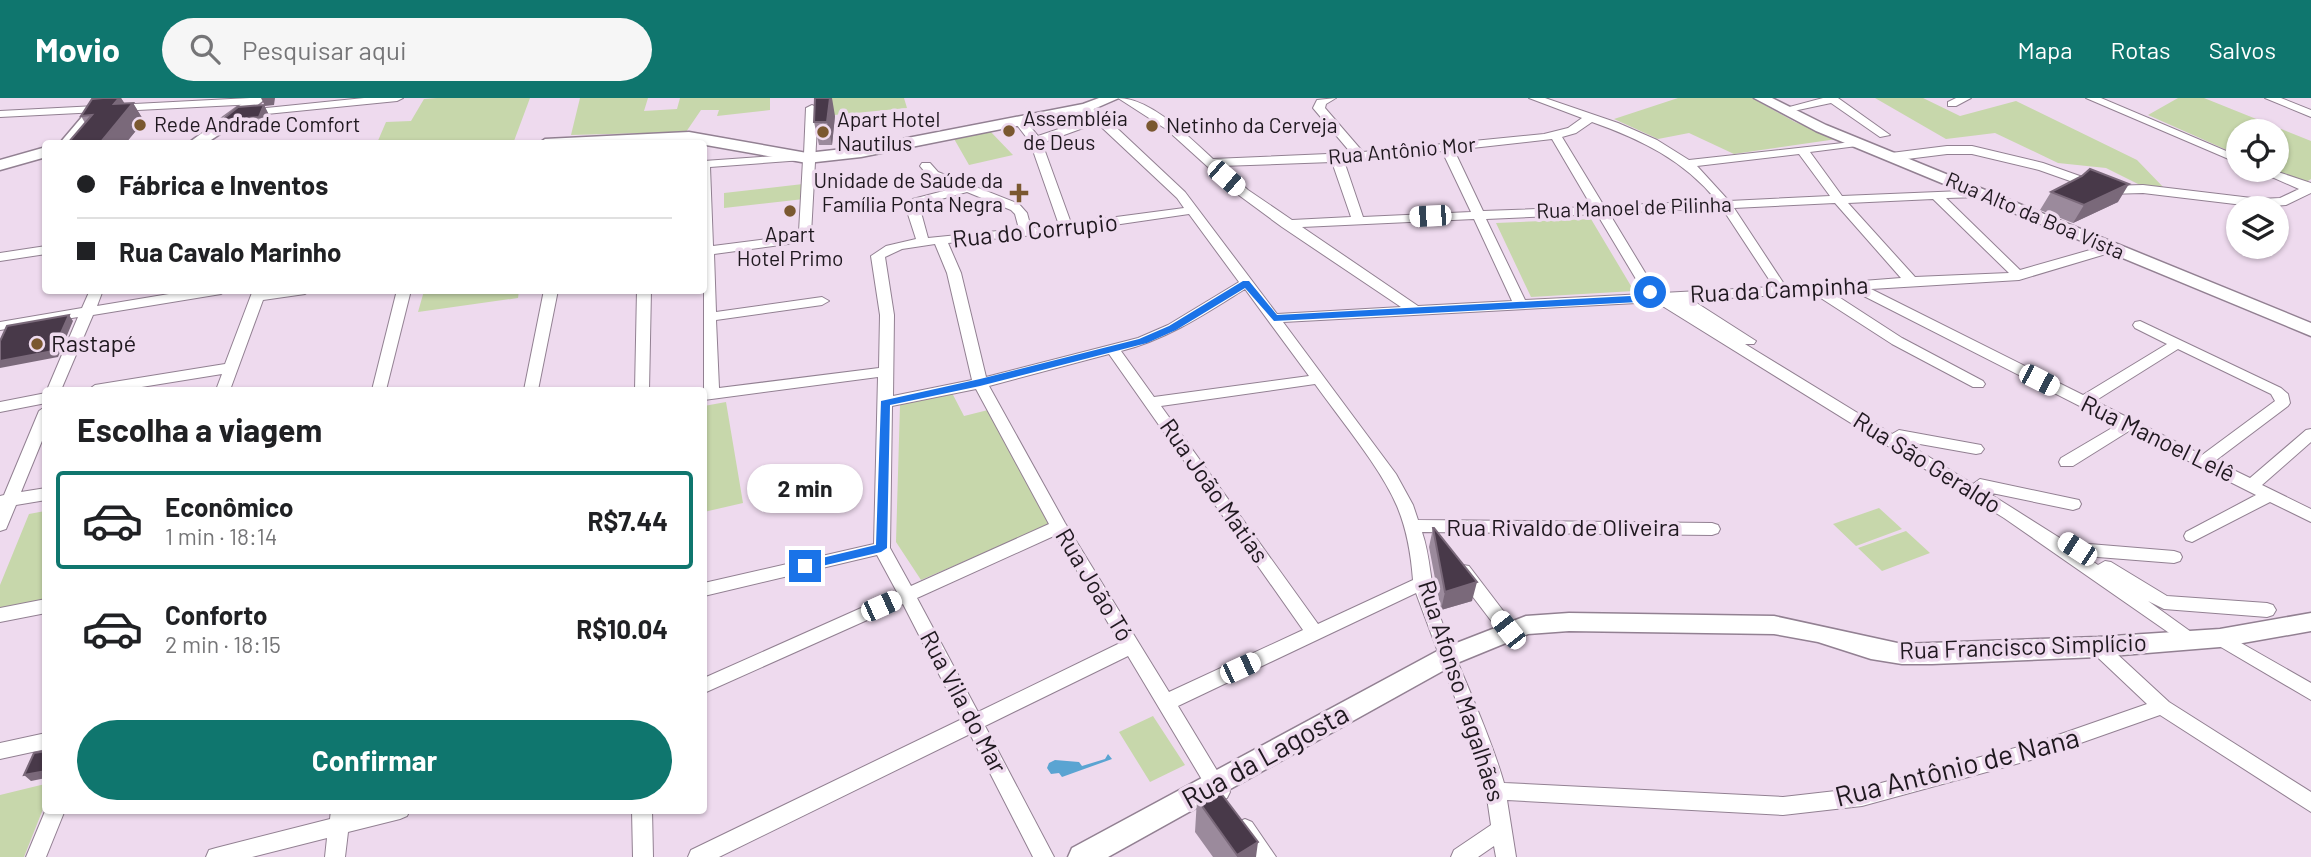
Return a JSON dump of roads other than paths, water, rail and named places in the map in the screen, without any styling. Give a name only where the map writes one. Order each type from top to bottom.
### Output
[{"type":"street","points":[[239,114],[397,98]]},
{"type":"street","points":[[707,164],[861,152],[1020,121],[1112,98]]},
{"type":"street","points":[[1124,98],[1170,127],[1209,163],[1286,224],[1416,311]]},
{"type":"street","points":[[1330,98],[1321,102],[1319,108],[1360,156]]},
{"type":"street","points":[[1535,98],[1650,142],[1687,164],[1724,204],[1782,290]]},
{"type":"street","name":"Rua Alto da Boa Vista","points":[[1761,98],[1891,158],[2311,330]]},
{"type":"street","points":[[1952,104],[1965,98]]},
{"type":"street","points":[[2092,98],[2226,155]]},
{"type":"street","points":[[2271,98],[2311,114]]},
{"type":"street","points":[[200,140],[257,99]]},
{"type":"street","points":[[0,114],[101,103],[257,99]]},
{"type":"street","points":[[1784,110],[1832,99],[1884,135]]},
{"type":"street","points":[[67,140],[101,103]]},
{"type":"street","name":"Rua Afonso Magalhães","points":[[1084,103],[1175,188],[1319,379],[1422,527],[1449,553],[1508,630]]},
{"type":"street","points":[[708,251],[802,236],[805,231],[805,158],[812,107]]},
{"type":"street","points":[[1035,141],[1100,118]]},
{"type":"street","name":"Rua Antônio Mor","points":[[1209,163],[1336,158],[1556,136],[1572,131],[1590,118]]},
{"type":"street","points":[[1020,121],[1035,141],[1066,228]]},
{"type":"street","points":[[610,140],[676,136],[699,140]]},
{"type":"street","points":[[1556,136],[1645,286],[1658,298]]},
{"type":"street","points":[[707,141],[805,158]]},
{"type":"street","points":[[1687,164],[1857,143]]},
{"type":"street","points":[[1447,148],[1521,306]]},
{"type":"street","points":[[1891,158],[1947,150],[1972,150],[2043,167],[2106,190],[2143,189],[2260,203],[2283,202],[2310,188]]},
{"type":"street","points":[[1802,151],[1839,200],[1911,281]]},
{"type":"street","points":[[0,167],[42,153]]},
{"type":"street","points":[[1336,158],[1359,219]]},
{"type":"street","points":[[926,166],[934,175],[1018,209],[1026,232]]},
{"type":"street","points":[[0,167],[42,168]]},
{"type":"street","points":[[2289,180],[2310,188]]},
{"type":"street","points":[[923,242],[912,208],[914,204],[968,188]]},
{"type":"street","name":"Rua Manoel de Pilinha","points":[[1286,224],[1478,213],[1982,193]]},
{"type":"street","points":[[1937,196],[2020,276]]},
{"type":"street","name":"Rua do Corrupio","points":[[884,372],[887,315],[879,254],[886,250],[923,242],[1127,221],[1192,210]]},
{"type":"street","points":[[707,229],[707,263]]},
{"type":"street","name":"Rua João Tó","points":[[940,240],[954,273],[980,383],[1059,527],[1165,703],[1226,802],[1266,857]]},
{"type":"street","name":"Rua da Campinha","points":[[1274,318],[2020,276],[2111,248]]},
{"type":"street","points":[[0,257],[42,251]]},
{"type":"street","points":[[885,403],[980,383],[1143,341],[1165,332],[1246,283]]},
{"type":"street","points":[[707,286],[710,317],[708,394],[884,372],[885,403],[881,548],[707,589]]},
{"type":"street","name":"Rua Manoel Lelê","points":[[1856,287],[2311,516]]},
{"type":"street","points":[[1816,289],[1897,341],[1978,384]]},
{"type":"street","points":[[55,387],[95,294]]},
{"type":"street","points":[[0,326],[197,294]]},
{"type":"street","points":[[224,387],[259,294]]},
{"type":"street","points":[[380,387],[403,294]]},
{"type":"street","points":[[532,387],[550,294]]},
{"type":"street","points":[[642,387],[644,294]]},
{"type":"street","name":"Rua São Geraldo","points":[[1678,296],[2164,603],[2267,610]]},
{"type":"street","name":"Rua São Geraldo","points":[[1658,298],[2020,520],[2188,639]]},
{"type":"street","points":[[710,317],[822,301]]},
{"type":"street","points":[[2140,325],[2281,394],[2283,402],[2204,461]]},
{"type":"street","points":[[2083,402],[2176,344]]},
{"type":"street","name":"Rua João Matias","points":[[1112,348],[1315,634]]},
{"type":"street","points":[[114,387],[231,368]]},
{"type":"street","points":[[1151,402],[1319,379]]},
{"type":"street","points":[[0,407],[42,399]]},
{"type":"street","points":[[0,525],[5,501],[42,420]]},
{"type":"street","points":[[2067,462],[2128,425]]},
{"type":"street","points":[[2252,485],[2311,434]]},
{"type":"street","points":[[1899,435],[1976,449]]},
{"type":"street","points":[[1980,485],[2073,504]]},
{"type":"street","points":[[5,501],[42,495]]},
{"type":"street","points":[[2192,536],[2270,495]]},
{"type":"street","points":[[707,685],[1059,527]]},
{"type":"street","name":"Rua Afonso Magalhães","points":[[1422,527],[1422,583],[1430,612],[1486,754],[1496,791],[1506,857]]},
{"type":"street","name":"Rua Rivaldo de Oliveira","points":[[1422,527],[1712,529]]},
{"type":"street","name":"Rua Vila do Mar","points":[[881,548],[1044,857]]},
{"type":"street","points":[[2077,549],[2174,557]]},
{"type":"street","points":[[1165,703],[1422,583]]},
{"type":"street","points":[[0,615],[42,607]]},
{"type":"street","name":"Rua Francisco Simplício","points":[[1448,656],[1508,630],[1526,625],[1569,622],[1757,624],[1795,628],[1902,654],[2098,647],[2220,638],[2311,622]]},
{"type":"street","points":[[2220,638],[2311,692]]},
{"type":"street","points":[[698,857],[1131,646]]},
{"type":"street","points":[[2098,647],[2162,707],[2311,803]]},
{"type":"street","name":"Rua da Lagosta","points":[[1082,857],[1226,802],[1448,656]]},
{"type":"street","name":"Rua Antônio de Nana","points":[[1496,791],[1783,806],[1862,797],[2038,750],[2162,707]]},
{"type":"street","points":[[0,751],[42,742]]},
{"type":"street","points":[[36,857],[52,814]]},
{"type":"street","points":[[216,857],[340,818],[370,814]]},
{"type":"street","points":[[642,814],[643,857]]},
{"type":"street","points":[[335,857],[340,818]]},
{"type":"street","points":[[1461,857],[1502,829]]},
{"type":"water","points":[[1108,754],[1112,759],[1062,777],[1059,773],[1051,774],[1047,768],[1049,763],[1055,760],[1079,762],[1082,766],[1105,759]]},
{"type":"place","name":"Rede Andrade Comfort","points":[[140,125]]},
{"type":"place","name":"Netinho da Cerveja","points":[[1152,126]]},
{"type":"place","name":"Assembléia de Deus","points":[[1009,131]]},
{"type":"place","name":"Apart Hotel Nautilus","points":[[823,132]]},
{"type":"place","name":"Unidade de Saúde da Família Ponta Negra","points":[[1019,193]]},
{"type":"place","name":"Apart Hotel Primo","points":[[790,211]]},
{"type":"place","name":"Rastapé","points":[[37,344]]}]
